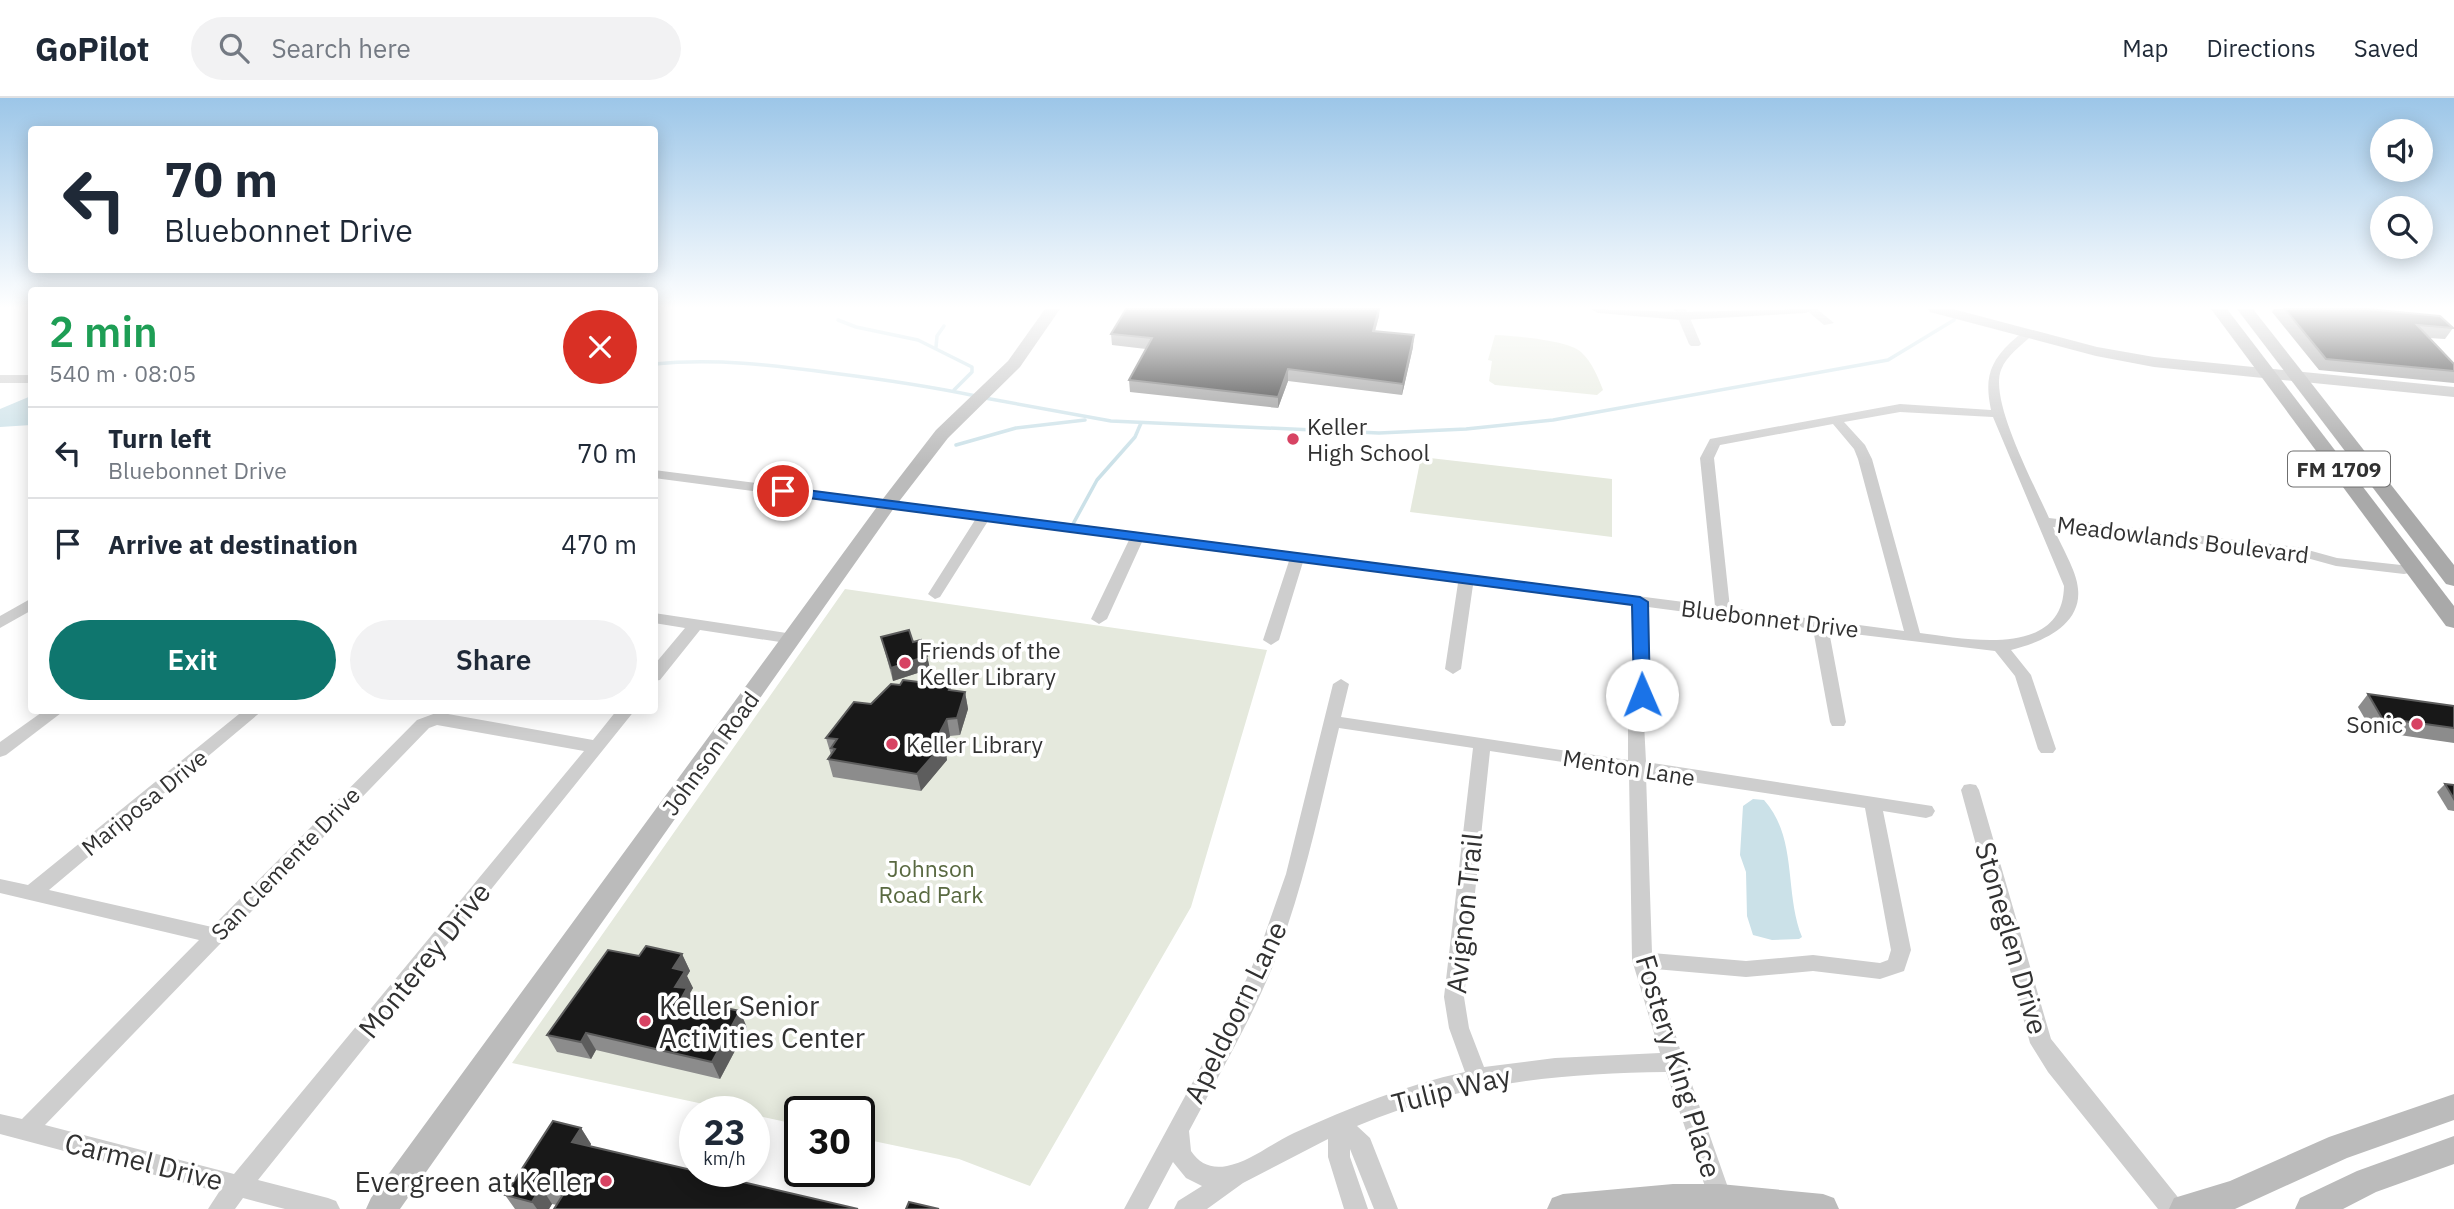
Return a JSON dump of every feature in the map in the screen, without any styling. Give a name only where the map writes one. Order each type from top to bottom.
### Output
[{"type":"main road","name":"Johnson Road","points":[[382,1209],[888,504],[967,407],[1016,361]]},
{"type":"main road","points":[[2152,361],[2454,392]]},
{"type":"main road","name":"FM 1709","points":[[2258,361],[2454,621]]},
{"type":"main road","name":"FM 1709","points":[[2285,361],[2450,574]]},
{"type":"main road","points":[[2185,1209],[2233,1195],[2340,1147],[2454,1107]]},
{"type":"main road","points":[[2311,1209],[2368,1181],[2454,1150]]},
{"type":"main road","points":[[1563,1209],[1673,1199],[1720,1199],[1823,1209]]},
{"type":"street","name":"Bluebonnet Drive","points":[[658,475],[1999,646],[2046,633],[2059,623],[2073,599],[2071,586],[2046,522],[1998,414],[1991,389],[1993,371],[2000,361]]},
{"type":"street","points":[[0,379],[28,379]]},
{"type":"street","points":[[1723,611],[1707,458],[1711,445],[1715,442],[1900,408],[1998,414]]},
{"type":"street","points":[[1836,420],[1860,448],[1865,459],[1913,637]]},
{"type":"street","points":[[935,594],[983,518]]},
{"type":"street","name":"Meadowlands Boulevard","points":[[2046,522],[2321,556],[2336,562],[2404,570],[2411,564],[2450,574]]},
{"type":"street","points":[[1099,619],[1137,537]]},
{"type":"street","points":[[1271,640],[1297,558]]},
{"type":"street","points":[[1452,669],[1466,579]]},
{"type":"street","points":[[1640,602],[1642,695]]},
{"type":"street","points":[[0,623],[28,606]]},
{"type":"street","points":[[658,619],[793,639]]},
{"type":"street","points":[[658,671],[696,624]]},
{"type":"street","points":[[1820,625],[1838,723]]},
{"type":"street","points":[[1999,646],[2023,675],[2048,749]]},
{"type":"street","name":"Apeldoorn Lane","points":[[1136,1209],[1244,1006],[1280,925],[1341,684]]},
{"type":"street","points":[[0,751],[51,714]]},
{"type":"street","name":"Mariposa Drive","points":[[33,893],[250,714]]},
{"type":"street","name":"Monterey Drive","points":[[220,1209],[624,714]]},
{"type":"street","name":"San Clemente Drive","points":[[25,1130],[423,724],[436,719],[448,720],[598,747]]},
{"type":"street","name":"Menton Lane","points":[[1331,721],[1926,811]]},
{"type":"street","name":"Fostery King Place","points":[[1636,723],[1642,960],[1673,1062],[1720,1199]]},
{"type":"street","name":"Avignon Trail","points":[[1478,1079],[1459,1028],[1454,997],[1482,744]]},
{"type":"street","name":"Stoneglen Drive","points":[[1970,790],[2041,1043],[2173,1209]]},
{"type":"street","points":[[1642,960],[1746,969],[1813,963],[1880,971],[1897,965],[1901,950],[1873,804]]},
{"type":"street","points":[[0,886],[214,936]]},
{"type":"street","name":"Tulip Way","points":[[1186,1209],[1243,1171],[1301,1141],[1403,1099],[1478,1079],[1580,1064],[1673,1062]]},
{"type":"street","name":"Tulip Way","points":[[1182,1122],[1178,1147],[1183,1159],[1192,1169],[1204,1176],[1218,1178],[1243,1171]]},
{"type":"street","name":"Carmel Drive","points":[[0,1124],[328,1209]]},
{"type":"street","points":[[1339,1125],[1339,1157],[1356,1209]]},
{"type":"street","points":[[1339,1125],[1362,1145],[1386,1209]]},
{"type":"green space","points":[[1492,361],[1589,361],[1603,390],[1597,395],[1495,385],[1489,381]]},
{"type":"green space","points":[[1421,457],[1612,479],[1612,537],[1410,512]]},
{"type":"green space","name":"Johnson Road Park","points":[[845,589],[1267,650],[1191,907],[1030,1186],[959,1159],[875,1141],[875,1096],[784,1096],[784,1122],[770,1118],[770,1096],[679,1096],[679,1099],[512,1063]]},
{"type":"water","points":[[28,397],[28,425],[0,427],[0,409]]},
{"type":"water","points":[[1753,799],[1764,800],[1782,831],[1793,902],[1802,937],[1799,939],[1772,940],[1753,935],[1747,916],[1746,872],[1740,855],[1743,806]]},
{"type":"building","points":[[1139,361],[1408,361],[1403,384],[1288,369],[1278,397],[1129,380]]},
{"type":"building","points":[[2346,361],[2451,361],[2454,371]]},
{"type":"building","points":[[909,630],[913,642],[921,640],[927,656],[891,668],[881,637]]},
{"type":"building","name":"Keller Library","points":[[903,680],[951,686],[949,690],[965,692],[957,718],[947,719],[939,734],[944,743],[917,774],[828,759],[835,749],[831,748],[837,739],[826,738],[854,702],[871,704],[891,684],[900,685]]},
{"type":"building","points":[[2368,694],[2454,706],[2454,728],[2382,718]]},
{"type":"building","points":[[2445,784],[2454,785],[2454,799]]},
{"type":"building","name":"Keller Senior Activities Center","points":[[646,946],[682,954],[673,968],[685,971],[675,987],[687,988],[681,999],[740,1011],[712,1062],[586,1033],[581,1042],[547,1035],[608,950],[639,956]]},
{"type":"building","name":"Evergreen at Keller","points":[[553,1121],[581,1128],[572,1142],[679,1167],[679,1187],[764,1187],[858,1209],[554,1209],[564,1193],[541,1187],[532,1202],[505,1195]]},
{"type":"building","points":[[909,1202],[939,1209],[906,1209]]},
{"type":"waterway","points":[[954,390],[972,372],[972,367],[960,361]]},
{"type":"waterway","points":[[985,398],[1111,421],[1379,433],[1466,429],[1553,420],[1883,361]]},
{"type":"waterway","points":[[658,364],[721,362],[766,365],[886,380],[976,396]]},
{"type":"waterway","points":[[956,445],[1016,428],[1085,420]]},
{"type":"waterway","points":[[1073,524],[1097,480],[1135,437],[1141,423]]},
{"type":"place","name":"Keller High School","points":[[1293,439]]},
{"type":"place","name":"Friends of the Keller Library","points":[[905,663]]},
{"type":"place","name":"Sonic","points":[[2417,724]]},
{"type":"place","name":"Keller Library","points":[[892,744]]},
{"type":"place","name":"Keller Senior Activities Center","points":[[645,1021]]},
{"type":"place","name":"Evergreen at Keller","points":[[606,1181]]},
{"type":"route","points":[[783,491],[1640,602],[1642,695]]}]
